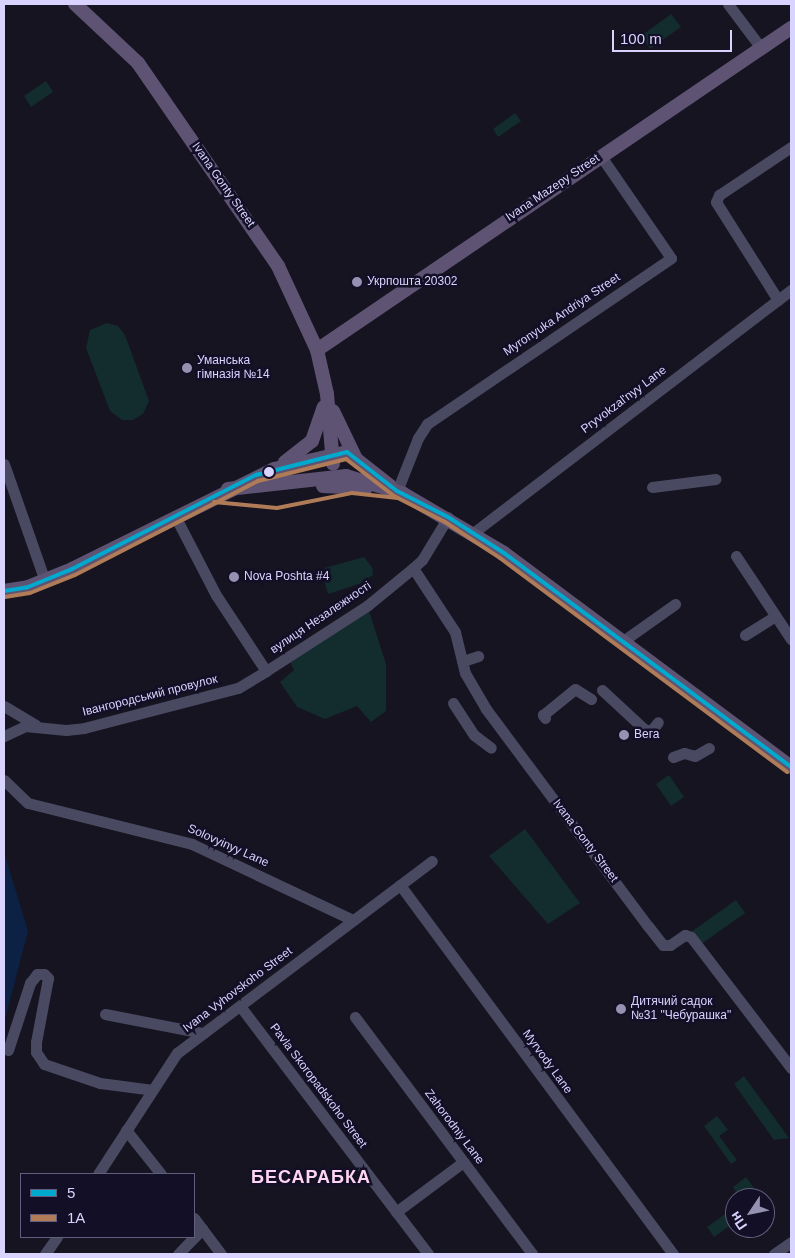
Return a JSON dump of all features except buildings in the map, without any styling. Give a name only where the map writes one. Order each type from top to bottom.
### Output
[{"type":"main road","name":"Ivana Gonty Street","points":[[75,4],[127,50],[165,100],[278,266],[317,350],[327,394],[335,457]]},
{"type":"main road","name":"Ivana Mazepy Street","points":[[317,350],[761,48],[789,34]]},
{"type":"main road","name":"Ivana Gonty Street","points":[[327,394],[356,457]]},
{"type":"main road","name":"Ivana Gonty Street","points":[[274,469],[312,441],[321,422],[327,394]]},
{"type":"main road","points":[[4,591],[45,581],[228,489],[274,469],[335,457],[350,452],[397,491]]},
{"type":"main road","points":[[335,457],[337,473],[397,491],[473,532],[791,767]]},
{"type":"main road","points":[[228,489],[346,476],[356,470],[356,457]]},
{"type":"main road","points":[[286,484],[397,491]]},
{"type":"street","points":[[728,4],[761,48]]},
{"type":"street","points":[[778,300],[716,202],[719,195],[791,147]]},
{"type":"street","name":"Myronyuka Andriya Street","points":[[397,491],[418,438],[427,424],[671,258],[601,156]]},
{"type":"street","name":"Pryvokzalʹnyy Lane","points":[[473,532],[791,290]]},
{"type":"street","points":[[4,464],[45,581]]},
{"type":"street","points":[[652,487],[715,479]]},
{"type":"street","name":"вулиця Незалежності","points":[[175,516],[187,534],[216,595],[266,672],[368,605],[413,568],[422,560],[448,517]]},
{"type":"street","points":[[736,556],[791,639]]},
{"type":"street","name":"Ivana Gonty Street","points":[[413,568],[456,632],[468,679],[486,708],[663,945],[670,945],[685,935],[691,937],[791,1068]]},
{"type":"street","points":[[623,641],[675,604]]},
{"type":"street","points":[[746,635],[776,616]]},
{"type":"street","points":[[463,661],[478,656]]},
{"type":"street","name":"Івангородський провулок","points":[[36,725],[66,730],[84,728],[238,688],[266,672]]},
{"type":"street","points":[[545,718],[543,715],[575,689],[591,698]]},
{"type":"street","points":[[602,690],[644,729],[651,730],[658,722]]},
{"type":"street","points":[[453,703],[474,735],[491,748]]},
{"type":"street","points":[[4,706],[36,725]]},
{"type":"street","points":[[4,736],[25,726],[36,725]]},
{"type":"street","points":[[673,757],[684,753],[695,756],[709,748]]},
{"type":"street","name":"Solovyinyy Lane","points":[[4,780],[28,803],[85,819],[192,844],[353,920]]},
{"type":"street","name":"Ivana Vyhovskoho Street","points":[[99,1173],[153,1090],[168,1063],[203,1033],[432,860]]},
{"type":"street","name":"Myrvody Lane","points":[[400,885],[673,1254]]},
{"type":"street","points":[[8,1050],[30,983],[37,974],[44,974],[48,978],[36,1042],[36,1052],[44,1064],[100,1083],[153,1090]]},
{"type":"street","name":"Pavla Skoropadskoho Street","points":[[240,1006],[428,1254]]},
{"type":"street","points":[[105,1014],[203,1033]]},
{"type":"street","name":"Zahorodniy Lane","points":[[355,1017],[532,1254]]},
{"type":"street","points":[[126,1130],[160,1173]]},
{"type":"street","points":[[396,1212],[463,1162]]},
{"type":"street","points":[[195,1219],[221,1254]]},
{"type":"street","points":[[195,1236],[202,1229]]},
{"type":"street","points":[[45,1254],[56,1238]]},
{"type":"street","points":[[178,1254],[193,1238]]},
{"type":"street","points":[[774,1254],[791,1242]]},
{"type":"green space","points":[[671,14],[681,27],[650,49],[641,36]]},
{"type":"green space","points":[[46,81],[53,92],[31,107],[24,96]]},
{"type":"green space","points":[[515,113],[521,121],[498,137],[493,129]]},
{"type":"green space","points":[[107,323],[118,326],[125,335],[149,401],[143,414],[133,420],[122,420],[110,411],[86,348],[90,330]]},
{"type":"green space","points":[[364,557],[372,567],[373,575],[359,584],[328,594],[321,569]]},
{"type":"green space","points":[[369,611],[386,664],[386,711],[371,722],[357,706],[325,719],[297,707],[280,682],[294,670],[290,662]]},
{"type":"green space","points":[[669,775],[684,797],[671,806],[656,784]]},
{"type":"green space","points":[[525,829],[580,903],[548,924],[489,856]]},
{"type":"green space","points":[[736,900],[745,913],[700,945],[691,932]]},
{"type":"green space","points":[[744,1076],[789,1138],[774,1140],[734,1084]]},
{"type":"green space","points":[[717,1116],[728,1130],[719,1136],[737,1160],[731,1164],[704,1126]]},
{"type":"green space","points":[[746,1177],[754,1188],[734,1188]]},
{"type":"green space","points":[[725,1214],[725,1229],[714,1237],[707,1227]]},
{"type":"water","points":[[4,852],[28,931],[4,1023]]},
{"type":"transit line","name":"5","points":[[4,591],[28,587],[72,569],[256,475],[347,452],[397,491],[448,517],[504,553],[791,767]]},
{"type":"transit line","name":"1А","points":[[5,597],[30,593],[75,575],[258,481],[346,459],[394,496],[445,522],[500,558],[787,772]]},
{"type":"transit line","name":"1А","points":[[214,502],[277,508],[352,493],[398,498]]},
{"type":"place","name":"Укрпошта 20302","points":[[357,282]]},
{"type":"place","name":"Уманська гімназія №14","points":[[187,368]]},
{"type":"place","name":"Nova Poshta #4","points":[[234,577]]},
{"type":"place","name":"Вега","points":[[624,735]]},
{"type":"place","name":"Дитячий садок №31 \"Чебурашка\"","points":[[621,1009]]},
{"type":"district","name":"БЕСАРАБКА","points":[[311,1177]]}]
